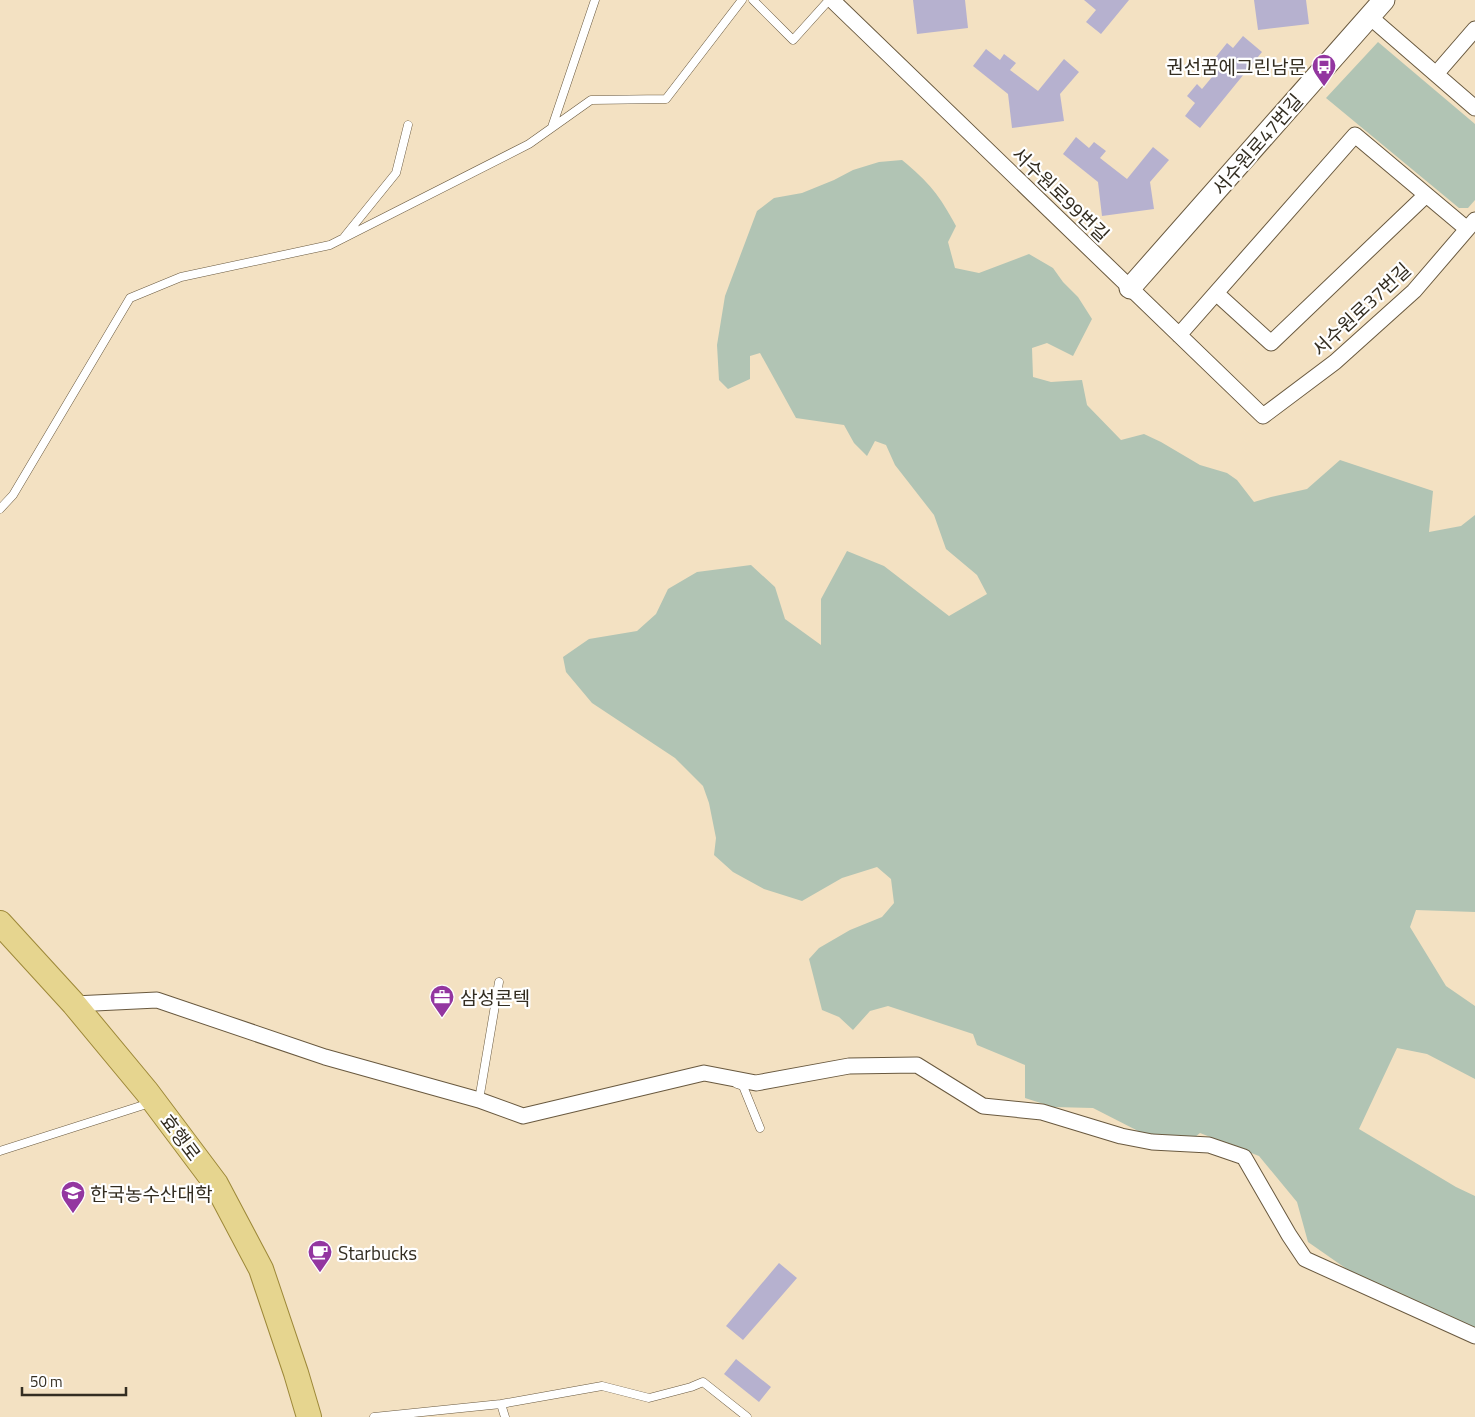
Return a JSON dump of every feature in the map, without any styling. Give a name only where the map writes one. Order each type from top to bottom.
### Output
[{"type":"main road","name":"효행로","points":[[0,923],[74,1004],[155,1102],[216,1184],[261,1269],[296,1372],[308,1417]]},
{"type":"street","name":"서수원로99번길","points":[[832,0],[1263,416]]},
{"type":"street","name":"서수원로47번길","points":[[1130,288],[1384,0]]},
{"type":"street","points":[[1370,16],[1475,108]]},
{"type":"street","points":[[1436,74],[1475,29]]},
{"type":"street","points":[[1179,335],[1356,135],[1426,195],[1471,224]]},
{"type":"street","points":[[1216,293],[1271,343],[1426,195]]},
{"type":"street","name":"서수원로37번길","points":[[1263,416],[1334,362],[1414,290],[1471,224]]},
{"type":"street","points":[[74,1004],[157,1000],[325,1056],[479,1100],[523,1116],[704,1073],[756,1083],[849,1066],[918,1065],[983,1106],[1042,1112],[1121,1136],[1152,1142],[1209,1145],[1244,1157],[1305,1259],[1475,1336]]},
{"type":"lane","points":[[552,127],[595,0]]},
{"type":"lane","points":[[0,509],[13,495],[130,298],[181,277],[330,245],[529,144],[591,100],[666,98],[742,0]]},
{"type":"lane","points":[[753,0],[793,40],[829,0]]},
{"type":"lane","points":[[342,238],[396,173],[408,125]]},
{"type":"lane","points":[[479,1100],[499,982]]},
{"type":"lane","points":[[704,1073],[743,1086],[760,1128]]},
{"type":"lane","points":[[0,1151],[155,1102]]},
{"type":"lane","points":[[374,1417],[501,1404],[602,1386],[649,1398],[703,1382],[747,1417]]},
{"type":"lane","points":[[501,1404],[505,1417]]},
{"type":"green space","points":[[1378,42],[1475,124],[1475,200],[1468,208],[1459,208],[1326,98]]},
{"type":"green space","points":[[902,160],[920,175],[933,190],[956,226],[948,242],[955,268],[979,273],[1029,254],[1053,268],[1063,282],[1078,297],[1092,319],[1073,356],[1047,343],[1032,348],[1033,377],[1051,382],[1082,380],[1087,405],[1121,440],[1144,434],[1200,465],[1227,473],[1237,480],[1254,502],[1307,489],[1340,460],[1433,491],[1429,532],[1461,526],[1475,515],[1475,912],[1416,910],[1410,927],[1446,986],[1475,1006],[1475,1079],[1427,1054],[1397,1048],[1359,1129],[1456,1187],[1475,1196],[1475,1330],[1403,1298],[1351,1272],[1308,1242],[1297,1202],[1259,1156],[1200,1133],[1189,1142],[1142,1133],[1093,1108],[1053,1107],[1025,1098],[1025,1065],[977,1045],[973,1034],[888,1006],[870,1011],[853,1030],[839,1017],[822,1010],[809,959],[819,948],[850,930],[882,917],[894,903],[891,879],[877,867],[842,878],[802,901],[764,889],[733,872],[714,855],[716,838],[709,803],[703,786],[675,758],[592,703],[566,672],[563,657],[589,639],[637,631],[656,614],[668,589],[697,572],[751,565],[775,587],[785,619],[821,645],[821,599],[847,551],[884,566],[949,616],[987,594],[977,575],[946,549],[934,515],[895,465],[886,445],[875,441],[867,456],[854,443],[844,425],[796,418],[760,353],[750,356],[750,379],[728,389],[719,380],[717,345],[725,296],[757,211],[774,198],[802,193],[853,170],[879,162]]},
{"type":"building","points":[[913,0],[965,0],[968,28],[917,34]]},
{"type":"building","points":[[1084,0],[1129,0],[1101,34],[1086,22],[1096,10]]},
{"type":"building","points":[[1254,0],[1306,0],[1309,24],[1258,30]]},
{"type":"building","points":[[1243,36],[1262,52],[1200,128],[1185,116],[1195,103],[1187,96],[1197,84],[1202,89],[1222,65],[1215,58],[1227,43],[1233,48]]},
{"type":"building","points":[[986,49],[1000,60],[1004,54],[1016,63],[1010,70],[1038,91],[1064,59],[1079,72],[1060,94],[1064,121],[1012,128],[1008,94],[973,66]]},
{"type":"building","points":[[1076,137],[1089,148],[1094,142],[1106,151],[1100,158],[1127,179],[1153,147],[1169,160],[1150,182],[1154,209],[1102,216],[1098,182],[1063,154]]},
{"type":"building","points":[[779,1263],[797,1278],[743,1340],[726,1326]]},
{"type":"building","points":[[736,1359],[771,1387],[759,1402],[724,1374]]},
{"type":"place","name":"권선꿈에그린남문","points":[[1324,87]]},
{"type":"place","name":"삼성콘텍","points":[[442,1018]]},
{"type":"place","name":"한국농수산대학","points":[[73,1214]]},
{"type":"place","name":"Starbucks","points":[[320,1273]]}]
